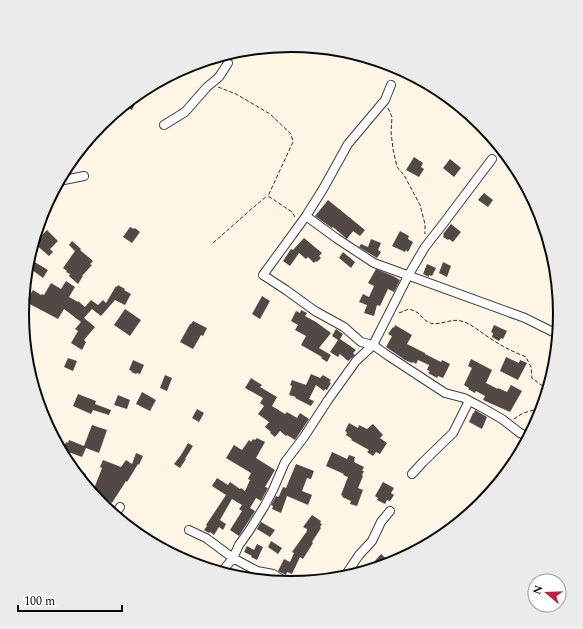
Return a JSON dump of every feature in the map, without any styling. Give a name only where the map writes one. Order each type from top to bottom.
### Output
[{"type":"street","points":[[164,125],[185,112],[207,87],[219,77],[228,63]]},
{"type":"street","points":[[391,85],[385,100],[348,144],[306,216],[263,275],[315,311],[344,326],[361,342],[373,345],[446,393],[470,401],[502,419],[525,435]]},
{"type":"street","points":[[225,568],[233,558],[239,545],[253,525],[273,490],[285,462],[356,362],[373,345],[408,276],[425,247],[492,159]]},
{"type":"street","points":[[67,179],[84,176]]},
{"type":"street","points":[[306,216],[374,263],[525,318],[553,333]]},
{"type":"street","points":[[412,474],[454,432],[470,401]]},
{"type":"street","points":[[117,511],[120,507]]},
{"type":"street","points":[[348,571],[359,555],[372,541],[381,522],[390,512]]},
{"type":"street","points":[[189,530],[206,538],[233,558],[257,571],[276,576]]},
{"type":"path","points":[[207,87],[217,87],[236,94],[270,114],[291,134],[293,142],[268,196],[213,243]]},
{"type":"path","points":[[385,100],[392,117],[391,132],[397,167],[404,175],[420,205],[424,224],[425,247]]},
{"type":"path","points":[[268,196],[292,212],[299,225]]},
{"type":"path","points":[[387,317],[409,309],[416,312],[430,323],[460,320],[482,332],[491,339],[526,357],[531,368],[532,378],[543,387]]},
{"type":"path","points":[[502,419],[515,418],[523,413],[536,409]]},
{"type":"building","points":[[135,104],[132,110],[129,109]]},
{"type":"building","points":[[414,157],[423,163],[421,167],[424,169],[419,177],[406,170]]},
{"type":"building","points":[[450,159],[461,168],[454,177],[443,168]]},
{"type":"building","points":[[484,193],[493,200],[488,207],[478,200]]},
{"type":"building","points":[[328,200],[365,230],[360,236],[353,231],[347,239],[333,227],[332,228],[315,216]]},
{"type":"building","points":[[451,224],[461,232],[453,242],[443,237],[443,234]]},
{"type":"building","points":[[130,227],[135,228],[140,232],[132,243],[123,237]]},
{"type":"building","points":[[47,230],[58,241],[50,249],[53,252],[49,256],[38,247],[41,236]]},
{"type":"building","points":[[400,231],[409,236],[408,239],[413,242],[408,252],[392,246]]},
{"type":"building","points":[[304,238],[322,253],[319,256],[321,258],[314,263],[308,257],[306,259],[299,253],[290,266],[283,261],[291,249],[293,250]]},
{"type":"building","points":[[371,239],[381,243],[378,250],[381,252],[377,258],[359,247],[361,244],[368,247]]},
{"type":"building","points":[[72,241],[93,261],[90,264],[92,265],[82,276],[78,284],[63,268],[75,251],[69,245]]},
{"type":"building","points":[[343,252],[355,262],[351,268],[339,258]]},
{"type":"building","points":[[34,262],[48,270],[43,278],[33,270]]},
{"type":"building","points":[[443,262],[451,266],[447,277],[439,273]]},
{"type":"building","points":[[427,264],[436,268],[432,276],[429,275],[429,277],[423,274]]},
{"type":"building","points":[[376,269],[400,280],[394,292],[388,289],[380,306],[377,305],[374,316],[364,313],[367,305],[359,302],[363,294],[369,297],[374,286],[368,283]]},
{"type":"building","points":[[66,281],[75,287],[69,297],[78,301],[85,307],[91,300],[98,305],[103,300],[106,303],[118,285],[131,294],[125,305],[115,300],[101,316],[92,309],[84,318],[95,327],[84,340],[86,342],[82,350],[71,343],[78,331],[75,329],[81,322],[64,309],[58,319],[30,304],[30,294],[33,290],[41,295],[44,295],[51,283],[61,289]]},
{"type":"building","points":[[262,296],[270,301],[260,319],[252,314]]},
{"type":"building","points":[[125,309],[141,320],[130,336],[114,325]]},
{"type":"building","points":[[301,310],[307,313],[305,316],[331,333],[319,348],[331,355],[327,362],[321,358],[322,357],[301,345],[306,336],[295,330],[298,325],[291,321],[296,311],[300,313]]},
{"type":"building","points":[[193,321],[207,328],[193,349],[180,342]]},
{"type":"building","points":[[395,325],[412,335],[407,344],[441,362],[442,360],[450,364],[443,378],[438,376],[437,378],[428,373],[430,371],[427,370],[429,365],[418,360],[416,364],[413,362],[412,363],[386,347],[392,336],[388,334]]},
{"type":"building","points":[[494,325],[507,331],[503,339],[501,338],[499,341],[492,337],[493,333],[491,332]]},
{"type":"building","points":[[336,329],[343,334],[340,339],[356,350],[353,353],[355,355],[348,361],[340,354],[338,357],[330,352],[338,340],[332,336]]},
{"type":"building","points":[[506,357],[519,363],[520,360],[527,363],[518,380],[500,371]]},
{"type":"building","points":[[68,358],[77,361],[73,371],[64,367]]},
{"type":"building","points":[[471,359],[492,370],[486,383],[507,392],[511,385],[522,391],[510,412],[483,400],[485,396],[476,391],[475,393],[464,385],[472,368],[468,366]]},
{"type":"building","points":[[133,360],[144,365],[140,374],[136,374],[129,370]]},
{"type":"building","points":[[311,374],[320,378],[323,375],[331,380],[329,382],[331,383],[327,390],[325,389],[324,391],[316,385],[309,399],[314,401],[311,406],[295,398],[296,397],[289,395],[292,380],[306,385]]},
{"type":"building","points":[[165,375],[172,378],[167,391],[160,388]]},
{"type":"building","points":[[251,378],[262,385],[260,387],[277,397],[272,406],[285,414],[287,412],[297,418],[300,413],[309,419],[295,440],[287,435],[286,436],[280,431],[275,437],[265,427],[269,422],[258,414],[264,406],[260,403],[263,398],[245,388]]},
{"type":"building","points":[[142,392],[156,400],[150,411],[136,404]]},
{"type":"building","points":[[78,394],[96,401],[95,404],[111,410],[109,415],[93,410],[91,414],[73,406]]},
{"type":"building","points":[[118,395],[130,400],[127,409],[114,405]]},
{"type":"building","points":[[197,409],[204,413],[199,422],[192,418]]},
{"type":"building","points":[[475,410],[487,417],[482,429],[469,422]]},
{"type":"building","points":[[349,423],[358,428],[359,425],[367,429],[373,424],[383,435],[380,438],[387,443],[380,454],[376,452],[373,456],[367,452],[369,450],[351,440],[352,439],[346,435],[347,432],[345,431]]},
{"type":"building","points":[[92,425],[107,430],[99,453],[86,448],[82,457],[68,452],[64,446],[66,442],[68,443],[69,440],[84,446]]},
{"type":"building","points":[[257,438],[265,442],[256,458],[275,470],[265,487],[268,488],[261,501],[256,498],[250,508],[255,511],[239,536],[230,530],[242,511],[239,509],[242,505],[232,499],[220,520],[226,524],[223,530],[219,527],[214,535],[210,532],[209,533],[204,530],[207,526],[206,525],[226,495],[212,486],[217,478],[228,485],[230,482],[245,491],[250,480],[248,479],[251,473],[226,458],[234,445],[242,450],[249,440],[251,442],[253,439],[255,440]]},
{"type":"building","points":[[188,443],[193,446],[180,468],[174,464]]},
{"type":"building","points":[[332,452],[347,459],[349,455],[355,457],[354,462],[364,467],[362,471],[364,471],[363,476],[358,488],[363,490],[357,506],[350,504],[351,501],[342,497],[343,496],[341,495],[348,477],[326,466]]},
{"type":"building","points":[[136,453],[143,456],[139,465],[138,464],[112,503],[94,488],[102,468],[100,467],[103,460],[121,467],[126,460],[132,464]]},
{"type":"building","points":[[296,464],[314,471],[311,479],[307,478],[302,491],[312,495],[308,505],[287,496],[281,513],[272,509],[273,506],[271,505],[276,496],[279,496],[283,487],[286,488]]},
{"type":"building","points":[[383,482],[394,488],[391,493],[394,495],[390,501],[387,500],[385,504],[377,500],[378,498],[375,496]]},
{"type":"building","points":[[312,515],[321,521],[320,523],[322,524],[312,542],[313,543],[303,559],[300,557],[292,574],[287,572],[286,575],[278,571],[284,559],[290,562],[294,553],[292,552],[307,531],[307,529],[303,527]]},
{"type":"building","points":[[261,522],[275,530],[270,537],[257,529]]},
{"type":"building","points":[[271,541],[282,548],[278,554],[268,547]]},
{"type":"building","points":[[257,544],[263,547],[257,560],[244,552],[247,546],[254,550]]},
{"type":"building","points":[[381,554],[387,559],[375,563],[374,562]]}]
